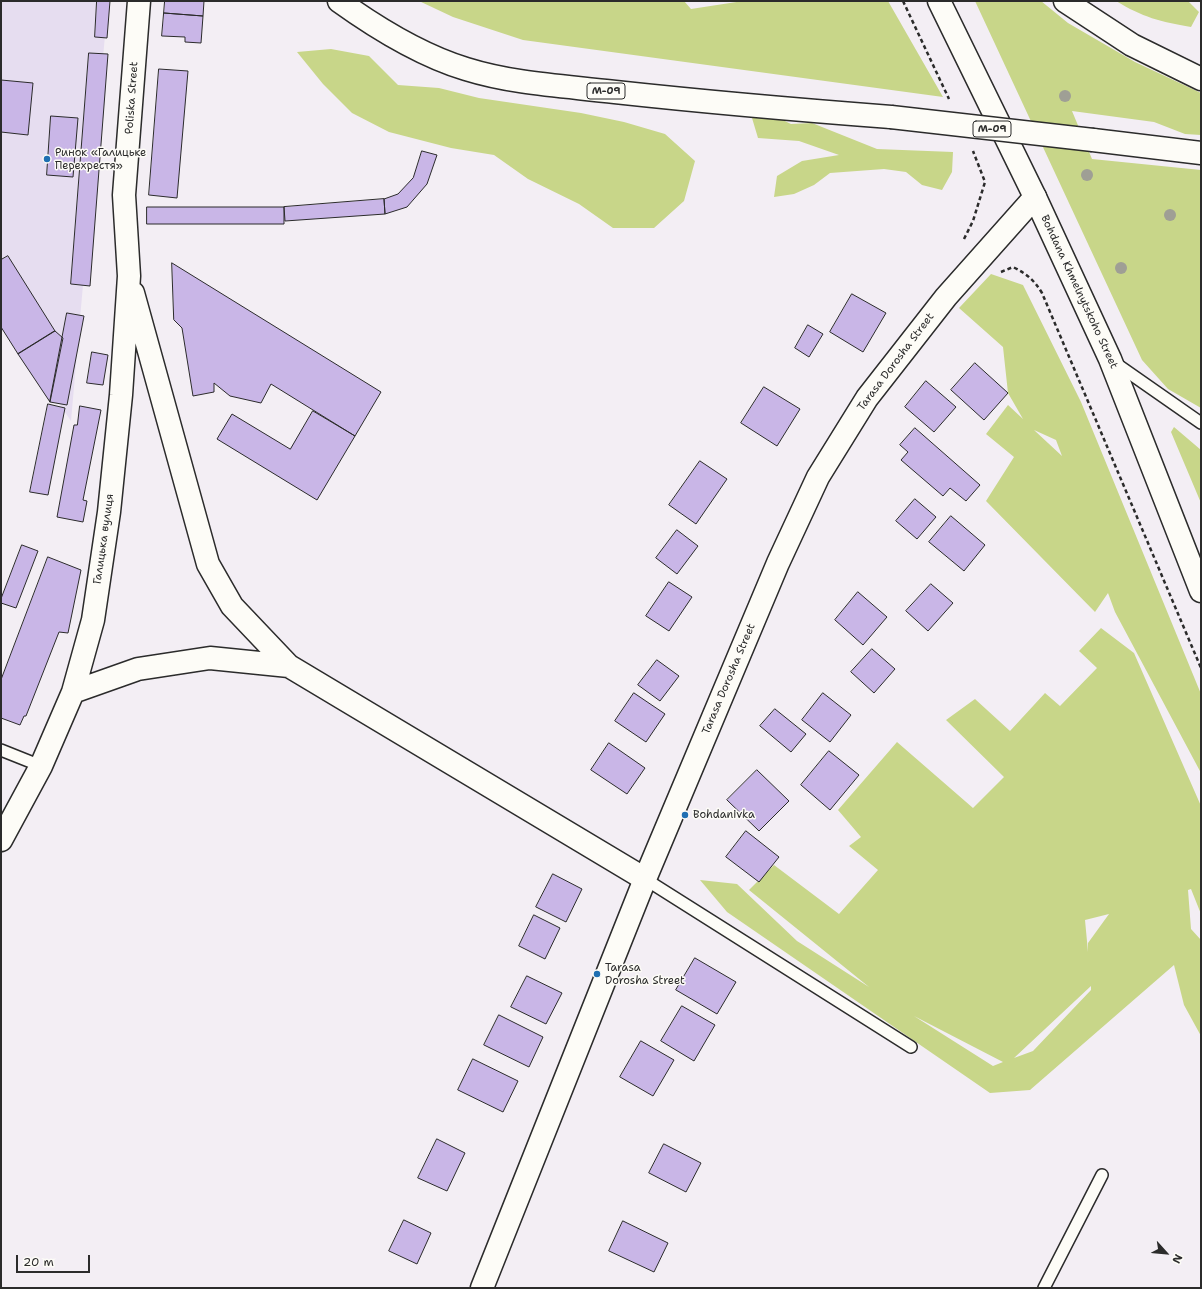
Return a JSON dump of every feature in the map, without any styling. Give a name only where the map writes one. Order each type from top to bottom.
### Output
[{"type":"main road","name":"Poliska Street","points":[[125,219],[124,195],[139,1]]},
{"type":"main road","name":"М-09","points":[[339,1],[364,19],[416,50],[466,69],[520,81],[714,103],[891,117],[1201,153]]},
{"type":"main road","name":"Bohdana Khmelnytskoho Street","points":[[939,1],[1035,197],[1110,359],[1201,591]]},
{"type":"main road","points":[[1064,1],[1132,45],[1201,79]]},
{"type":"main road","name":"Tarasa Dorosha Street","points":[[482,1288],[645,879],[778,563],[818,477],[867,398],[946,297],[1035,197]]},
{"type":"main road","name":"Галицька вулиця","points":[[1,840],[41,766],[72,692],[93,620],[109,512],[120,395],[129,276],[125,219]]},
{"type":"main road","points":[[129,276],[208,564],[232,606],[289,666],[645,879]]},
{"type":"main road","points":[[72,692],[138,669],[210,658],[289,666]]},
{"type":"lane","points":[[1110,359],[1201,424]]},
{"type":"lane","points":[[1,750],[41,766]]},
{"type":"lane","points":[[645,879],[911,1047]]},
{"type":"lane","points":[[1044,1288],[1102,1175]]},
{"type":"path","points":[[1000,273],[1013,267],[1026,274],[1035,282],[1042,294],[1201,668]]},
{"type":"shaded area","name":"Ринок «Галицьке Перехрестя»","points":[[1,1],[108,1],[71,421],[1,316]]},
{"type":"green space","points":[[419,1],[684,1],[691,9],[743,1],[888,1],[943,97],[523,40],[453,17]]},
{"type":"green space","points":[[975,1],[1041,1],[1068,23],[1135,62],[1201,93],[1201,135],[1185,134],[1154,122],[1072,111],[1092,159],[1201,170],[1201,408],[1168,389],[1142,360]]},
{"type":"green space","points":[[1116,1],[1188,1],[1199,12],[1191,27],[1152,18],[1134,11]]},
{"type":"green space","points":[[331,49],[369,56],[398,85],[439,88],[479,98],[581,113],[624,122],[665,134],[695,161],[684,201],[654,228],[613,228],[579,204],[528,179],[494,155],[451,148],[389,132],[352,113],[323,84],[297,52]]},
{"type":"green space","points":[[772,115],[791,124],[812,123],[877,149],[953,152],[952,172],[942,190],[922,185],[906,172],[884,169],[830,173],[814,185],[794,194],[774,197],[777,176],[802,161],[839,155],[799,141],[758,138],[752,118]]},
{"type":"green space","points":[[991,274],[1023,285],[1081,402],[1201,694],[1201,773],[1115,612],[1108,593],[1095,612],[986,501],[1014,457],[986,434],[1008,405],[1023,419],[1008,393],[1003,347],[959,308]],"holes":[[[1034,430],[1056,440],[1062,456]]]},
{"type":"green space","points":[[1174,427],[1201,450],[1201,503],[1171,432]]},
{"type":"green space","points":[[1101,628],[1134,653],[1201,806],[1201,914],[1191,889],[1188,890],[1191,929],[1201,940],[1201,1036],[1184,1005],[1174,965],[1030,1090],[990,1093],[727,912],[700,880],[737,884],[797,941],[869,987],[749,890],[774,865],[839,914],[878,870],[849,846],[861,837],[838,810],[897,742],[973,808],[1004,777],[946,720],[975,699],[1010,731],[1045,693],[1060,706],[1097,668],[1079,651]],"holes":[[[1109,914],[1088,943],[1088,952],[1085,920]],[[1091,986],[1091,990],[1033,1051],[1014,1058]],[[914,1016],[1003,1062],[993,1066]]]},
{"type":"building","points":[[97,1],[110,1],[107,38],[95,37]]},
{"type":"building","points":[[165,1],[204,1],[203,16],[164,13]]},
{"type":"building","points":[[164,13],[203,16],[201,43],[185,42],[185,37],[162,36]]},
{"type":"building","points":[[89,53],[108,54],[90,286],[71,284]]},
{"type":"building","points":[[159,69],[188,71],[177,198],[149,195]]},
{"type":"building","points":[[1,80],[33,83],[28,135],[1,132]]},
{"type":"building","points":[[51,116],[78,118],[73,177],[47,175]]},
{"type":"building","points":[[422,151],[437,155],[427,184],[407,207],[385,214],[384,199],[398,194],[413,178]]},
{"type":"building","points":[[384,199],[385,214],[285,221],[284,207]]},
{"type":"building","points":[[147,207],[284,207],[284,224],[147,224]]},
{"type":"building","points":[[8,256],[55,331],[18,354],[1,327],[1,260]]},
{"type":"building","points":[[172,263],[381,392],[355,436],[271,384],[261,403],[230,396],[214,383],[214,392],[193,396],[182,328],[174,320]]},
{"type":"building","points":[[852,294],[886,313],[863,352],[830,332]]},
{"type":"building","points":[[67,313],[84,316],[67,405],[50,402]]},
{"type":"building","points":[[808,325],[823,334],[809,357],[795,348]]},
{"type":"building","points":[[55,331],[63,338],[50,402],[18,354]]},
{"type":"building","points":[[92,352],[108,355],[103,385],[87,383]]},
{"type":"building","points":[[975,363],[1008,393],[984,420],[951,390]]},
{"type":"building","points":[[926,381],[956,407],[934,432],[905,407]]},
{"type":"building","points":[[764,387],[800,409],[777,446],[741,423]]},
{"type":"building","points":[[48,404],[65,408],[48,495],[30,492]]},
{"type":"building","points":[[80,406],[101,410],[83,500],[87,501],[83,522],[57,517],[74,425],[77,425]]},
{"type":"building","points":[[313,411],[355,436],[317,500],[217,439],[232,414],[290,449]]},
{"type":"building","points":[[915,428],[980,485],[966,501],[950,488],[943,496],[901,460],[908,452],[900,445]]},
{"type":"building","points":[[700,461],[727,479],[696,524],[669,505]]},
{"type":"building","points":[[915,499],[936,517],[917,539],[896,521]]},
{"type":"building","points":[[951,516],[985,545],[964,571],[929,542]]},
{"type":"building","points":[[677,530],[698,546],[677,574],[656,558]]},
{"type":"building","points":[[22,545],[38,551],[16,608],[1,603],[1,599]]},
{"type":"building","points":[[48,557],[81,570],[68,633],[59,632],[26,716],[24,716],[20,725],[1,718],[1,680]]},
{"type":"building","points":[[669,582],[692,597],[669,631],[646,616]]},
{"type":"building","points":[[931,584],[953,603],[928,631],[906,611]]},
{"type":"building","points":[[858,592],[887,617],[863,645],[835,620]]},
{"type":"building","points":[[872,649],[895,669],[874,693],[851,672]]},
{"type":"building","points":[[657,660],[679,676],[660,701],[638,685]]},
{"type":"building","points":[[634,693],[665,714],[646,742],[615,721]]},
{"type":"building","points":[[823,693],[851,715],[830,742],[802,720]]},
{"type":"building","points":[[775,709],[806,734],[791,752],[760,726]]},
{"type":"building","points":[[609,743],[645,768],[627,794],[591,770]]},
{"type":"building","points":[[829,751],[859,775],[830,810],[801,785]]},
{"type":"building","points":[[757,770],[789,801],[759,831],[727,800]]},
{"type":"building","points":[[746,831],[779,857],[759,882],[726,857]]},
{"type":"building","points":[[553,874],[582,889],[566,922],[536,907]]},
{"type":"building","points":[[534,915],[560,928],[545,959],[519,946]]},
{"type":"building","points":[[695,958],[736,982],[717,1014],[676,990]]},
{"type":"building","points":[[527,976],[562,993],[546,1024],[511,1007]]},
{"type":"building","points":[[682,1006],[715,1025],[694,1061],[661,1041]]},
{"type":"building","points":[[499,1015],[543,1037],[529,1067],[484,1045]]},
{"type":"building","points":[[641,1041],[674,1060],[653,1096],[620,1077]]},
{"type":"building","points":[[473,1059],[518,1081],[503,1112],[458,1090]]},
{"type":"building","points":[[437,1139],[465,1153],[447,1191],[418,1178]]},
{"type":"building","points":[[664,1144],[701,1163],[686,1192],[649,1173]]},
{"type":"building","points":[[404,1220],[431,1233],[417,1264],[389,1251]]},
{"type":"building","points":[[623,1221],[668,1243],[654,1272],[609,1251]]},
{"type":"place","name":"Ринок «Галицьке Перехрестя»","points":[[47,159]]},
{"type":"place","name":"Bohdanivka","points":[[685,815]]},
{"type":"place","name":"Tarasa Dorosha Street","points":[[597,974]]}]
